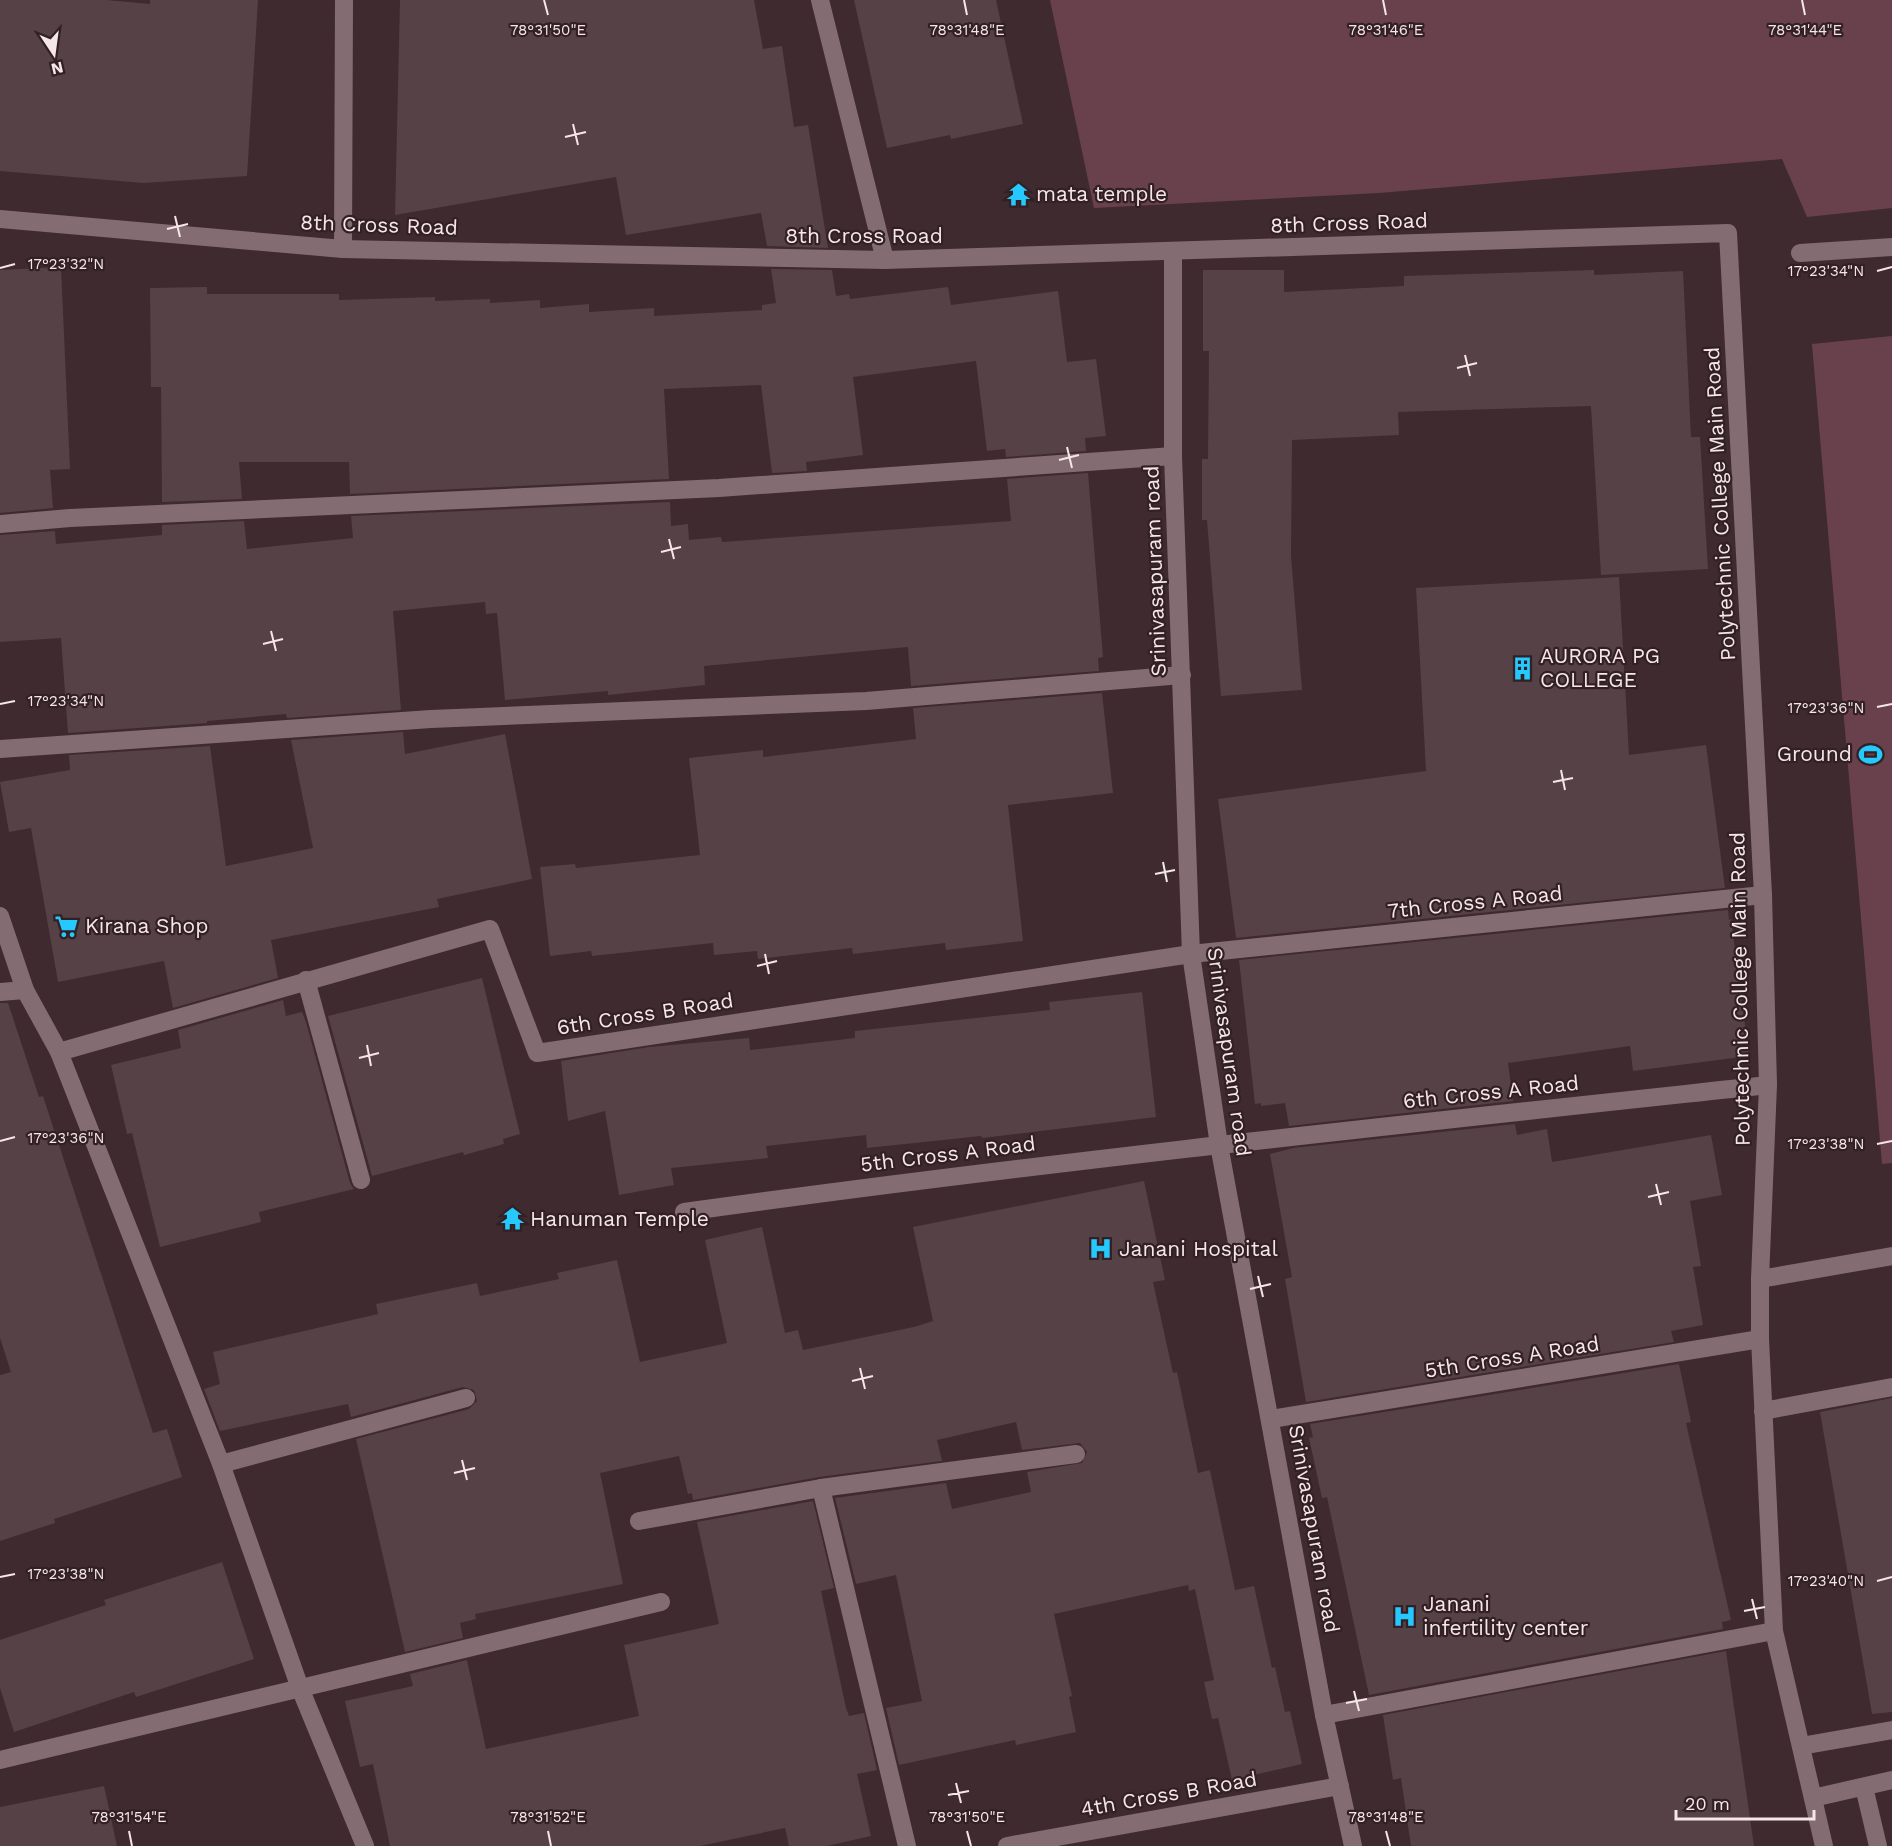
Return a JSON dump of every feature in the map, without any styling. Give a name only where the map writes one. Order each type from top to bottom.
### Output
[{"type":"street","points":[[343,249],[344,0]]},
{"type":"street","points":[[820,0],[885,260]]},
{"type":"street","name":"8th Cross Road","points":[[0,219],[343,249],[885,260],[1728,233]]},
{"type":"street","name":"Polytechnic College Main Road","points":[[1728,233],[1763,895],[1768,1084],[1760,1279],[1760,1339],[1774,1631],[1824,1846]]},
{"type":"street","points":[[1800,253],[1892,247]]},
{"type":"street","name":"Srinivasapuram road","points":[[1173,252],[1173,456],[1191,954],[1219,1144],[1324,1715],[1353,1846]]},
{"type":"street","points":[[0,524],[117,515],[719,488],[1173,456]]},
{"type":"street","points":[[0,749],[431,719],[866,701],[1182,675]]},
{"type":"street","name":"7th Cross A Road","points":[[1191,954],[1763,895]]},
{"type":"street","points":[[0,916],[25,990],[59,1052],[221,1464],[300,1688],[365,1846]]},
{"type":"street","name":"6th Cross B Road","points":[[59,1052],[490,929],[537,1053],[1191,954]]},
{"type":"street","points":[[306,980],[361,1180]]},
{"type":"street","points":[[0,992],[25,990]]},
{"type":"street","name":"6th Cross A Road","points":[[1219,1144],[1768,1084]]},
{"type":"street","name":"5th Cross A Road","points":[[684,1212],[906,1181],[1219,1144]]},
{"type":"street","points":[[1760,1279],[1892,1256]]},
{"type":"street","name":"5th Cross A Road","points":[[1271,1419],[1760,1339]]},
{"type":"street","points":[[1763,1411],[1892,1387]]},
{"type":"street","points":[[221,1464],[466,1398]]},
{"type":"street","points":[[639,1521],[821,1488],[1076,1454]]},
{"type":"street","points":[[821,1488],[908,1846]]},
{"type":"street","points":[[0,1760],[661,1602]]},
{"type":"street","points":[[1324,1715],[1774,1631]]},
{"type":"street","points":[[1801,1746],[1892,1730]]},
{"type":"street","points":[[1813,1798],[1892,1780]]},
{"type":"street","name":"4th Cross B Road","points":[[1007,1846],[1340,1786]]},
{"type":"street","points":[[1864,1787],[1878,1846]]},
{"type":"shaded area","points":[[1050,0],[1892,0],[1892,208],[1807,217],[1782,159],[1379,193],[1094,208]]},
{"type":"shaded area","name":"Ground","points":[[1892,336],[1892,1163],[1882,1164],[1812,344]]},
{"type":"building","points":[[0,0],[106,0],[150,4],[150,0],[258,0],[247,176],[144,183],[0,171]]},
{"type":"building","points":[[400,0],[754,0],[763,49],[782,46],[794,127],[808,125],[828,248],[767,246],[761,213],[626,235],[616,177],[395,215]]},
{"type":"building","points":[[854,0],[996,0],[1023,124],[951,139],[950,135],[887,148]]},
{"type":"building","points":[[61,267],[70,469],[50,470],[53,508],[0,513],[0,270]]},
{"type":"building","points":[[771,269],[832,270],[836,296],[849,294],[850,299],[948,287],[951,305],[1058,291],[1067,362],[1096,359],[1106,436],[1085,438],[1086,451],[1006,457],[1005,449],[987,451],[976,361],[853,377],[863,455],[806,462],[807,471],[772,473],[761,385],[664,389],[669,479],[350,494],[349,462],[239,462],[242,499],[162,502],[161,387],[151,387],[150,288],[207,287],[207,294],[339,294],[339,300],[435,297],[435,301],[490,299],[490,303],[540,300],[540,308],[589,304],[589,312],[654,308],[654,316],[762,310],[762,305],[776,303]]},
{"type":"building","points":[[1203,270],[1284,270],[1284,292],[1404,286],[1404,276],[1594,270],[1594,275],[1683,271],[1691,437],[1700,437],[1708,569],[1601,575],[1591,406],[1398,412],[1399,435],[1292,440],[1291,556],[1302,690],[1221,696],[1207,520],[1202,520],[1202,459],[1208,459],[1209,351],[1203,351]]},
{"type":"building","points":[[1088,473],[1103,657],[1098,658],[1099,671],[911,686],[908,647],[704,666],[705,685],[608,695],[608,691],[505,700],[497,613],[486,614],[485,602],[393,611],[401,710],[287,718],[286,714],[207,721],[207,723],[68,733],[61,638],[0,642],[0,535],[55,531],[56,544],[162,535],[162,525],[244,521],[247,549],[353,538],[351,516],[670,502],[671,526],[688,524],[689,540],[721,537],[722,542],[1011,521],[1007,479]]},
{"type":"building","points":[[1619,577],[1629,755],[1706,745],[1725,888],[1236,938],[1218,799],[1426,771],[1416,588]]},
{"type":"building","points":[[1102,693],[1113,793],[1008,805],[1023,941],[946,950],[945,943],[853,954],[852,948],[758,959],[757,951],[714,955],[713,943],[592,956],[591,951],[550,956],[540,867],[575,864],[576,868],[700,855],[689,758],[763,750],[763,757],[916,739],[913,708]]},
{"type":"building","points":[[403,732],[405,754],[505,734],[532,879],[437,899],[439,907],[271,940],[278,978],[173,1008],[164,961],[58,982],[31,828],[9,832],[0,782],[70,770],[69,755],[210,746],[226,866],[313,848],[291,740]]},
{"type":"building","points":[[1728,910],[1749,1056],[1633,1071],[1630,1046],[1508,1063],[1513,1101],[1289,1126],[1285,1103],[1261,1106],[1261,1103],[1255,1104],[1239,960]]},
{"type":"building","points":[[482,978],[520,1134],[503,1139],[504,1144],[464,1155],[463,1152],[372,1176],[328,1016]]},
{"type":"building","points":[[1142,992],[1156,1117],[982,1138],[981,1136],[867,1148],[866,1135],[766,1146],[768,1158],[671,1168],[674,1185],[619,1195],[605,1111],[568,1121],[561,1061],[649,1047],[749,1038],[750,1050],[855,1038],[855,1031],[1050,1010],[1049,1002]]},
{"type":"building","points":[[283,1000],[286,1016],[302,1012],[306,1022],[350,1183],[354,1189],[259,1212],[261,1222],[160,1247],[132,1133],[127,1134],[111,1065],[181,1048],[178,1030]]},
{"type":"building","points":[[0,1003],[8,1003],[39,1097],[43,1096],[153,1433],[167,1429],[182,1477],[54,1519],[55,1523],[0,1541],[0,1375],[11,1372],[0,1338]]},
{"type":"building","points":[[1515,1124],[1517,1135],[1547,1129],[1552,1162],[1711,1135],[1722,1195],[1690,1201],[1701,1266],[1693,1267],[1703,1325],[1671,1331],[1674,1342],[1306,1402],[1285,1279],[1292,1277],[1270,1154],[1293,1148]]},
{"type":"building","points":[[1144,1181],[1165,1280],[1153,1282],[1173,1373],[1177,1372],[1198,1473],[1210,1470],[1235,1590],[1254,1586],[1272,1668],[1275,1667],[1285,1712],[1290,1711],[1302,1764],[1232,1780],[1218,1718],[1212,1719],[1204,1682],[1214,1680],[1195,1589],[1189,1591],[1188,1585],[1054,1614],[1072,1696],[1069,1697],[1076,1732],[1016,1745],[1015,1740],[899,1765],[886,1708],[922,1701],[896,1575],[856,1584],[835,1498],[946,1483],[952,1509],[1031,1492],[1027,1472],[1082,1463],[1087,1452],[1080,1443],[1022,1450],[1016,1422],[937,1440],[942,1461],[819,1477],[693,1500],[692,1493],[688,1494],[679,1456],[600,1473],[623,1584],[475,1614],[476,1619],[460,1623],[463,1638],[405,1652],[356,1439],[469,1409],[477,1401],[474,1390],[463,1387],[351,1417],[348,1404],[220,1431],[204,1389],[220,1384],[213,1352],[378,1314],[376,1304],[477,1283],[480,1296],[559,1279],[557,1273],[617,1260],[640,1362],[727,1343],[705,1240],[762,1227],[785,1333],[798,1330],[803,1350],[914,1327],[933,1321],[913,1227]]},
{"type":"building","points":[[1679,1364],[1691,1422],[1686,1423],[1731,1620],[1722,1622],[1723,1629],[1369,1695],[1327,1497],[1322,1498],[1309,1438],[1313,1437],[1310,1424]]},
{"type":"building","points":[[1892,1398],[1892,1712],[1872,1714],[1820,1412]]},
{"type":"building","points":[[813,1501],[834,1588],[821,1591],[846,1708],[849,1716],[864,1713],[877,1770],[857,1774],[871,1836],[827,1846],[789,1846],[785,1828],[700,1846],[390,1846],[373,1764],[360,1767],[345,1701],[413,1686],[410,1674],[467,1660],[486,1749],[639,1716],[624,1645],[719,1624],[697,1522]]},
{"type":"building","points":[[222,1562],[254,1659],[136,1697],[134,1692],[14,1732],[0,1688],[0,1640],[106,1605],[104,1600]]},
{"type":"building","points":[[1726,1651],[1754,1846],[1411,1846],[1401,1778],[1393,1780],[1383,1715]]},
{"type":"building","points":[[104,1786],[117,1846],[0,1846],[0,1807]]},
{"type":"place","name":"mata temple","points":[[1018,194]]},
{"type":"place","name":"AURORA PG COLLEGE","points":[[1522,668]]},
{"type":"place","name":"Ground","points":[[1870,754]]},
{"type":"place","name":"Kirana Shop","points":[[67,926]]},
{"type":"place","name":"Hanuman Temple","points":[[512,1219]]},
{"type":"place","name":"Janani Hospital","points":[[1101,1249]]},
{"type":"place","name":"Janani infertility center","points":[[1405,1616]]}]
